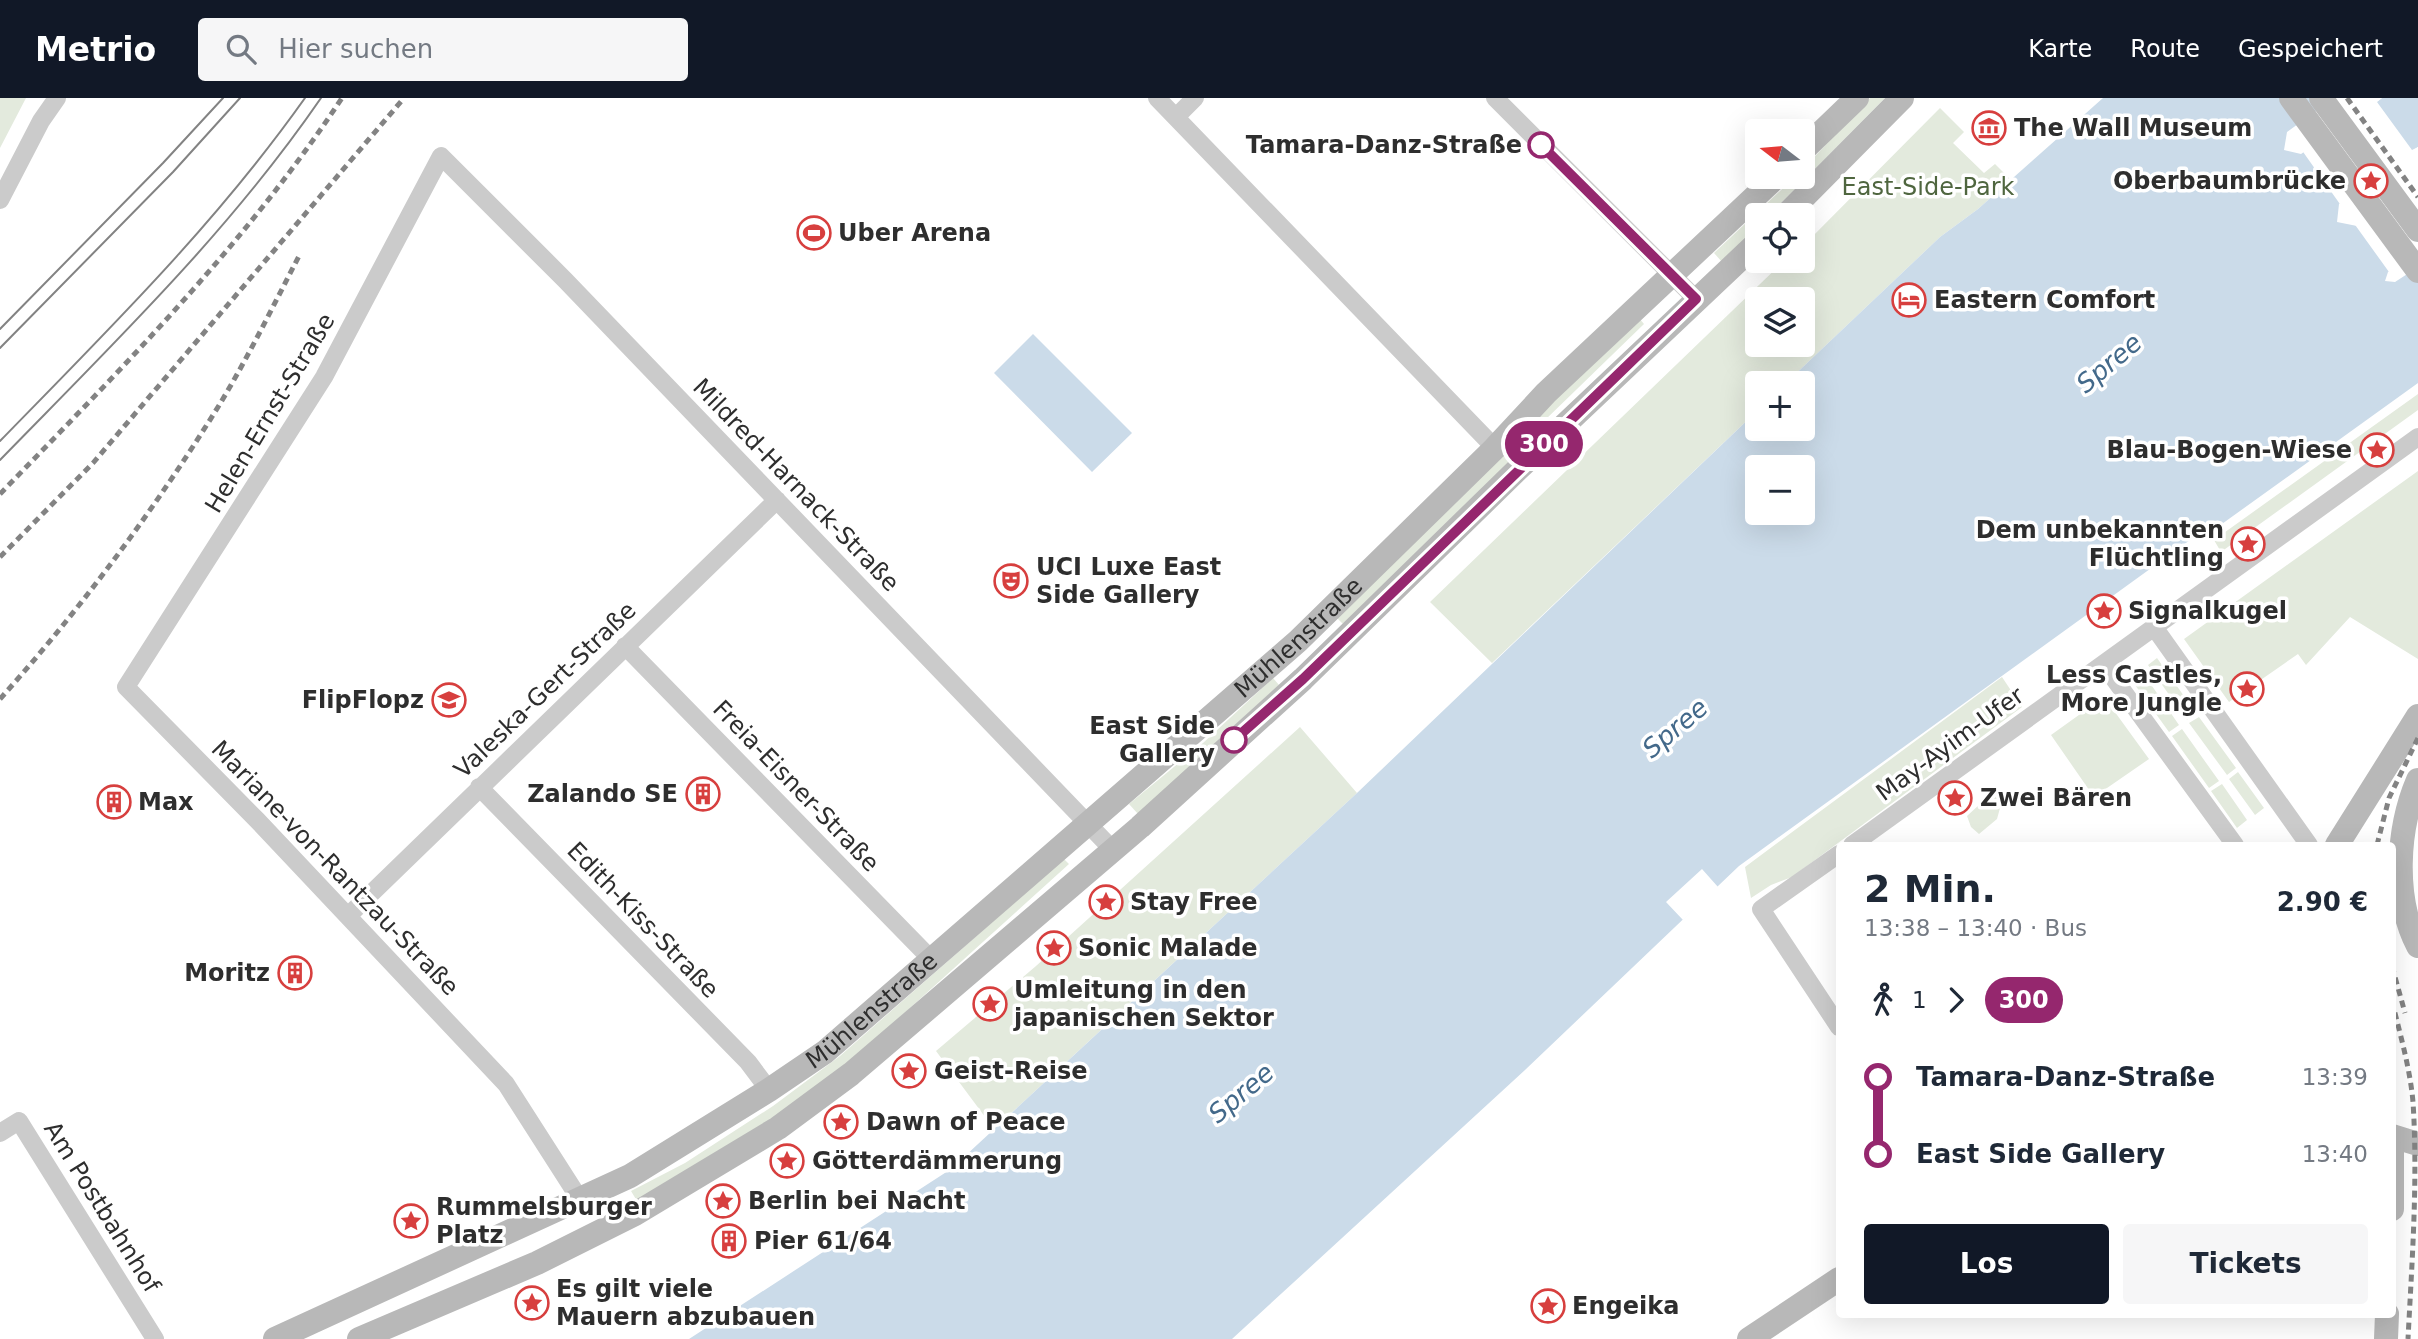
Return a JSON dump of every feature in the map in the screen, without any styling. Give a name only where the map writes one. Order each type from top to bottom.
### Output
[{"type":"main road","points":[[1815,138],[1857,98]]},
{"type":"main road","points":[[1798,203],[1902,98]]},
{"type":"main road","points":[[2291,98],[2418,271]]},
{"type":"main road","points":[[2321,98],[2418,230]]},
{"type":"main road","name":"Mühlenstraße","points":[[275,1339],[629,1176],[769,1090],[825,1052],[1306,633],[1496,448],[1546,393],[1763,189]]},
{"type":"main road","name":"Mühlenstraße","points":[[359,1339],[598,1234],[789,1121],[851,1074],[1140,827],[1303,679],[1745,254]]},
{"type":"main road","points":[[2339,842],[2418,716]]},
{"type":"main road","points":[[2418,780],[2409,802],[2401,855],[2409,928],[2418,946]]},
{"type":"main road","points":[[2396,1137],[2418,1144]]},
{"type":"main road","points":[[579,1198],[598,1234]]},
{"type":"main road","points":[[1749,1339],[1836,1281]]},
{"type":"main road","points":[[2386,1339],[2388,1318]]},
{"type":"street","points":[[0,200],[47,111],[57,98]]},
{"type":"street","points":[[1157,98],[1496,448]]},
{"type":"street","points":[[1176,117],[1195,98]]},
{"type":"street","points":[[1495,98],[1696,299]]},
{"type":"street","name":"Mildred-Harnack-Straße","points":[[441,156],[573,289],[1113,850]]},
{"type":"street","name":"Helen-Ernst-Straße","points":[[127,687],[319,386],[441,156]]},
{"type":"street","name":"May-Ayim-Ufer","points":[[1856,842],[2418,437]]},
{"type":"street","name":"Valeska-Gert-Straße","points":[[348,916],[777,500]]},
{"type":"street","points":[[2154,627],[2307,842]]},
{"type":"street","name":"Freia-Eisner-Straße","points":[[625,646],[932,960]]},
{"type":"street","points":[[2104,665],[2233,842]]},
{"type":"street","name":"Mariane-von-Rantzau-Straße","points":[[127,687],[506,1084],[579,1198]]},
{"type":"street","name":"Edith-Kiss-Straße","points":[[479,787],[748,1062],[769,1090]]},
{"type":"street","points":[[1836,856],[1761,909],[1836,1022]]},
{"type":"street","name":"Am Postbahnhof","points":[[0,1133],[19,1121],[155,1339]]},
{"type":"green space","points":[[0,98],[26,98],[0,148]]},
{"type":"green space","points":[[1870,98],[1885,98],[1815,169],[1815,156]]},
{"type":"green space","name":"East-Side-Park","points":[[1940,108],[1964,132],[1953,143],[1984,173],[1995,164],[2011,180],[1940,237],[1815,356],[1815,287],[1757,287],[1772,273],[1815,273],[1815,234]]},
{"type":"green space","points":[[1782,189],[1795,189],[1781,203],[1767,203]]},
{"type":"green space","points":[[1745,224],[1745,239],[1722,262],[1714,253]]},
{"type":"green space","name":"East-Side-Park","points":[[1745,299],[1745,357],[1813,357],[1799,371],[1745,371],[1745,422],[1492,663],[1430,602]]},
{"type":"green space","points":[[1639,318],[1644,324],[1543,422],[1501,471],[1343,624],[1336,617]]},
{"type":"green space","points":[[2418,394],[2418,410],[2221,552],[2214,540]]},
{"type":"green space","points":[[2418,471],[2418,659],[2350,617],[2306,665],[2298,654],[2229,702],[2184,639]]},
{"type":"green space","points":[[2157,658],[2196,713],[2187,720],[2148,665]]},
{"type":"green space","points":[[2141,670],[2179,725],[2169,732],[2130,678]]},
{"type":"green space","points":[[2002,677],[2022,707],[1792,877],[1771,885],[1751,898],[1745,867]]},
{"type":"green space","points":[[1273,678],[1279,685],[1138,814],[1129,804],[1203,743]]},
{"type":"green space","points":[[2104,697],[2149,759],[2094,797],[2051,735]]},
{"type":"green space","points":[[2199,717],[2236,768],[2227,775],[2189,723]]},
{"type":"green space","points":[[1300,727],[1357,793],[994,1129],[936,1051],[1036,966]]},
{"type":"green space","points":[[2182,729],[2219,781],[2209,788],[2172,736]]},
{"type":"green space","points":[[2238,772],[2264,808],[2255,815],[2229,779]]},
{"type":"green space","points":[[2222,784],[2247,820],[2237,828],[2211,791]]},
{"type":"green space","points":[[1994,791],[2003,797],[1997,819],[1979,834],[1971,827],[1967,816]]},
{"type":"green space","points":[[1064,859],[1069,864],[847,1065],[776,1116],[637,1201],[631,1191],[685,1163],[773,1106],[840,1056]]},
{"type":"water","name":"Spree","points":[[2103,98],[2334,98],[2287,132],[2284,150],[2301,154],[2382,98],[2418,98],[2418,147],[2339,204],[2337,222],[2357,226],[2418,250],[2388,272],[2385,281],[2395,282],[2418,267],[2418,383],[2201,539],[2197,535],[1739,866],[1525,1070],[1232,1339],[689,1339],[951,1169],[1357,793],[1745,422],[1745,441],[1815,441],[1815,371],[1799,371],[1940,237],[1978,209]]},
{"type":"water","points":[[1033,334],[1132,433],[1092,472],[994,373]]},
{"type":"pier","points":[[2376,98],[2382,98],[2377,102],[2412,150],[2418,147],[2418,151],[2342,207],[2301,149]]},
{"type":"pier","points":[[2418,179],[2418,255],[2390,277],[2353,222]]},
{"type":"pier","points":[[1702,869],[1718,887],[1683,920],[1666,902]]},
{"type":"tram line","points":[[0,329],[223,98]]},
{"type":"tram line","points":[[0,348],[173,172],[240,98]]},
{"type":"tram line","points":[[0,441],[159,276],[235,190],[305,98]]},
{"type":"tram line","points":[[0,460],[127,330],[209,241],[248,195],[321,98]]},
{"type":"railway","points":[[0,494],[136,352],[223,255],[265,204],[342,98]]},
{"type":"railway","points":[[0,557],[93,463],[404,98]]},
{"type":"railway","points":[[2347,98],[2418,197]]},
{"type":"railway","points":[[0,699],[83,600],[184,459],[232,382],[299,256]]},
{"type":"railway","points":[[2378,842],[2389,798],[2418,738]]},
{"type":"railway","points":[[2396,980],[2405,1013]]},
{"type":"railway","points":[[2396,1018],[2413,1102],[2415,1191],[2408,1339]]},
{"type":"bus line","name":"300","points":[[1234,740],[1303,679],[1696,299],[1541,145]]},
{"type":"place","name":"The Wall Museum","points":[[1989,128]]},
{"type":"place","name":"Tamara-Danz-Straße","points":[[1541,145]]},
{"type":"place","name":"Oberbaumbrücke","points":[[2371,181]]},
{"type":"place","name":"Uber Arena","points":[[814,233]]},
{"type":"place","name":"Eastern Comfort","points":[[1909,300]]},
{"type":"place","name":"Blau-Bogen-Wiese","points":[[2377,450]]},
{"type":"place","name":"Dem unbekannten Flüchtling","points":[[2248,544]]},
{"type":"place","name":"UCI Luxe East Side Gallery","points":[[1011,581]]},
{"type":"place","name":"Signalkugel","points":[[2104,611]]},
{"type":"place","name":"Less Castles, More Jungle","points":[[2247,689]]},
{"type":"place","name":"FlipFlopz","points":[[449,700]]},
{"type":"place","name":"East Side Gallery","points":[[1234,740]]},
{"type":"place","name":"Zalando SE","points":[[703,794]]},
{"type":"place","name":"Zwei Bären","points":[[1955,798]]},
{"type":"place","name":"Max","points":[[114,802]]},
{"type":"place","name":"Stay Free","points":[[1106,902]]},
{"type":"place","name":"Sonic Malade","points":[[1054,948]]},
{"type":"place","name":"Moritz","points":[[295,973]]},
{"type":"place","name":"Umleitung in den japanischen Sektor","points":[[990,1004]]},
{"type":"place","name":"Geist-Reise","points":[[909,1071]]},
{"type":"place","name":"Dawn of Peace","points":[[841,1122]]},
{"type":"place","name":"Götterdämmerung","points":[[787,1161]]},
{"type":"place","name":"Berlin bei Nacht","points":[[723,1201]]},
{"type":"place","name":"Rummelsburger Platz","points":[[411,1221]]},
{"type":"place","name":"Pier 61/64","points":[[729,1241]]},
{"type":"place","name":"Es gilt viele Mauern abzubauen","points":[[532,1303]]},
{"type":"place","name":"Engeika","points":[[1548,1306]]}]
